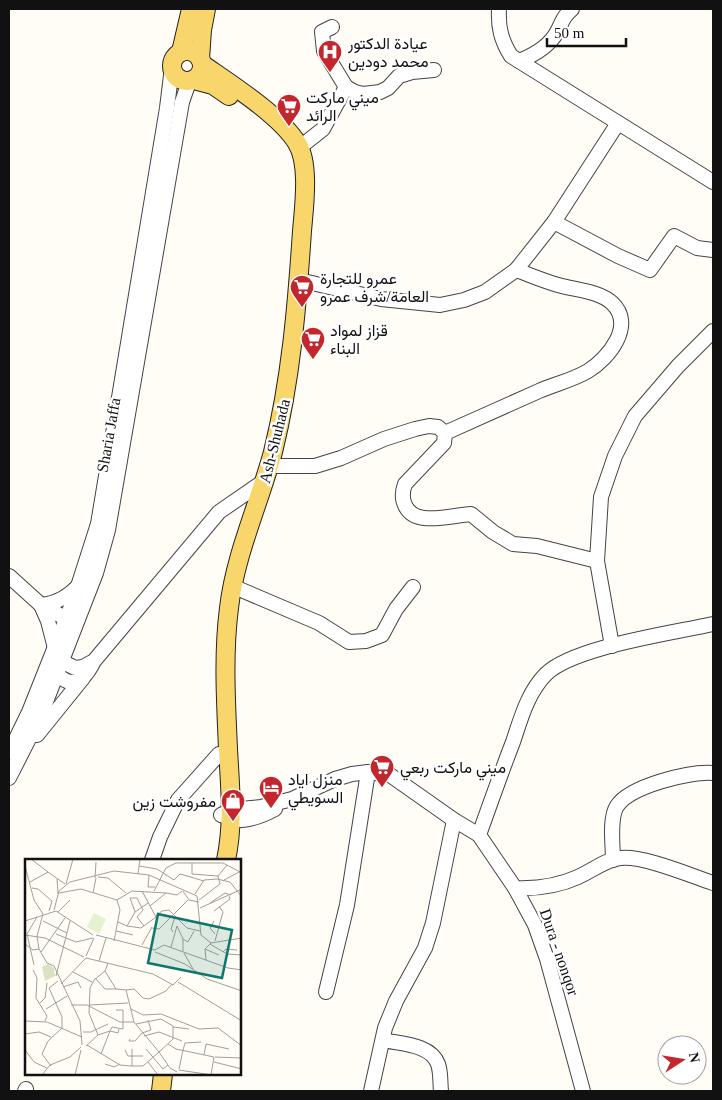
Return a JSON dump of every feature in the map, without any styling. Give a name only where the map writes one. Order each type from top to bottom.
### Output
[{"type":"main road","points":[[191,9],[176,59],[175,76],[180,80],[192,81],[201,73],[202,30],[206,9]]},
{"type":"main road","points":[[176,59],[189,51],[194,52],[201,61]]},
{"type":"main road","name":"Ash-Shuhada","points":[[201,61],[270,114],[288,131],[299,148],[305,175],[299,280],[290,366],[282,414],[232,586],[226,632],[228,815],[226,859]]},
{"type":"main road","name":"Ash-Shuhada","points":[[192,81],[213,85],[272,127],[287,148],[292,164],[293,216],[287,317],[282,364],[273,414],[260,464],[262,479],[224,576],[219,603],[214,684],[219,754],[228,815],[220,835],[215,859]]},
{"type":"main road","points":[[161,1091],[164,1075]]},
{"type":"main road","points":[[171,1091],[173,1075]]},
{"type":"street","points":[[499,9],[499,29],[502,42],[510,56],[713,182]]},
{"type":"street","points":[[519,62],[545,47],[557,34],[562,18],[572,9]]},
{"type":"street","points":[[332,27],[322,32],[324,51],[346,87],[359,93],[380,92],[388,88],[399,76],[412,72],[434,70]]},
{"type":"street","name":"Sharia Jaffa","points":[[55,666],[55,648],[70,625],[80,583],[98,524],[108,472],[125,353],[176,59]]},
{"type":"street","name":"Sharia Jaffa","points":[[9,778],[14,755],[40,717],[55,666],[70,625],[96,573],[108,530],[182,102],[192,81]]},
{"type":"street","points":[[299,148],[323,129],[346,87]]},
{"type":"street","points":[[299,280],[381,299],[440,305],[464,300],[484,292],[516,270],[554,222],[618,123]]},
{"type":"street","points":[[554,222],[618,256],[650,270],[674,236],[697,248],[713,250]]},
{"type":"street","points":[[445,433],[587,371],[602,360],[618,337],[620,318],[611,302],[585,291],[559,285],[516,270]]},
{"type":"street","points":[[612,646],[597,560],[601,497],[615,456],[635,416],[678,366],[713,331]]},
{"type":"street","points":[[14,755],[89,672],[94,661],[219,512],[262,479],[341,458],[384,439],[415,429],[438,427],[445,433]]},
{"type":"street","points":[[445,433],[444,443],[405,484],[402,491],[402,500],[412,514],[424,518],[471,514],[493,532],[513,544],[537,546],[597,560]]},
{"type":"street","points":[[9,576],[41,605],[70,625]]},
{"type":"street","points":[[41,605],[63,599],[72,593],[80,583]]},
{"type":"street","points":[[232,586],[319,623],[349,642],[366,641],[382,635],[396,609],[414,587]]},
{"type":"street","points":[[41,605],[48,621],[55,648]]},
{"type":"street","points":[[228,815],[245,820],[257,817],[269,813],[292,798],[335,779],[368,772],[390,775],[454,820],[479,835],[529,698],[547,673],[573,658],[612,646],[713,624]]},
{"type":"street","points":[[55,666],[84,667],[94,661]]},
{"type":"street","points":[[55,666],[64,680],[71,682],[83,678]]},
{"type":"street","points":[[152,859],[160,837],[178,800],[219,754]]},
{"type":"street","points":[[326,992],[347,906],[368,772]]},
{"type":"street","points":[[614,860],[613,815],[617,806],[624,799],[654,784],[687,774],[713,772]]},
{"type":"street","points":[[371,1091],[385,1028],[396,1001],[414,970],[428,940],[454,820]]},
{"type":"street","name":"Dura - nonqor","points":[[479,835],[515,888],[535,925],[547,958],[583,1091]]},
{"type":"street","points":[[515,888],[531,889],[577,878],[621,858],[666,866],[713,883]]},
{"type":"street","points":[[383,1040],[418,1048],[431,1054],[437,1062],[441,1091]]},
{"type":"place","name":"عيادة الدكتور محمد دودين","points":[[330,73]]},
{"type":"place","name":"ميني ماركت الرائد","points":[[289,127]]},
{"type":"place","name":"عمرو للتجارة العامة/شرف عمرو","points":[[302,308]]},
{"type":"place","name":"قزاز لمواد البناء","points":[[313,360]]},
{"type":"place","name":"ميني ماركت ربعي","points":[[382,788]]},
{"type":"place","name":"منزل اياد السويطي","points":[[271,809]]},
{"type":"place","name":"مفروشت زين","points":[[233,822]]}]
